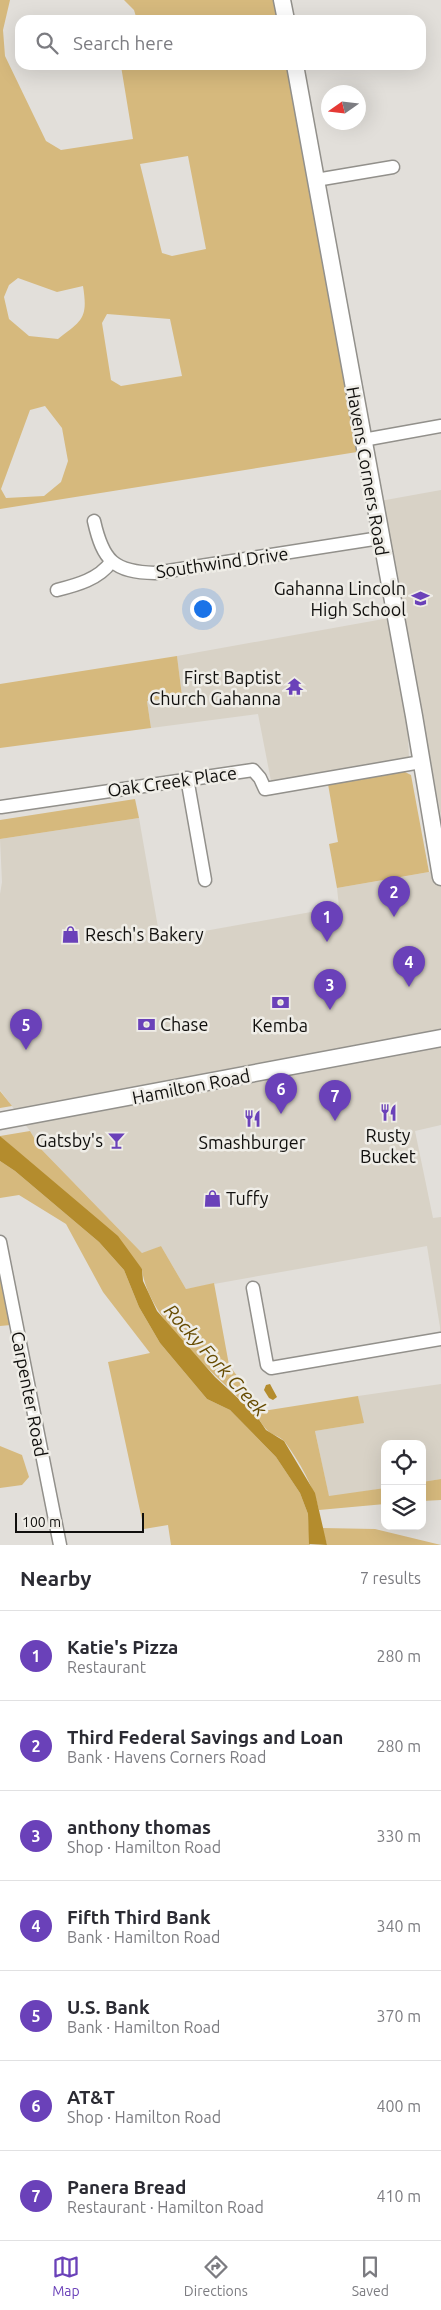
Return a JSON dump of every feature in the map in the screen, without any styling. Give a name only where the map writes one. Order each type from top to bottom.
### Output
[{"type":"main road","points":[[282,0],[285,15]]},
{"type":"main road","name":"Havens Corners Road","points":[[296,70],[441,877]]},
{"type":"main road","name":"Hamilton Road","points":[[0,1121],[27,1118],[441,1038]]},
{"type":"main road","name":"Hamilton Road","points":[[0,1127],[27,1118]]},
{"type":"street","points":[[316,180],[393,166]]},
{"type":"street","points":[[363,440],[441,426]]},
{"type":"street","points":[[57,590],[79,584],[104,571],[111,562],[99,543],[94,521]]},
{"type":"street","name":"Southwind Drive","points":[[111,562],[132,572],[155,573],[380,538]]},
{"type":"street","name":"Oak Creek Place","points":[[2,808],[187,778],[253,770],[260,778],[265,789],[421,762]]},
{"type":"street","points":[[187,778],[205,880]]},
{"type":"street","name":"Carpenter Road","points":[[0,1242],[60,1545]]},
{"type":"street","points":[[253,1288],[267,1365],[272,1368],[441,1339]]},
{"type":"shaded area","points":[[0,0],[10,0],[3,30],[5,56],[46,141],[61,150],[133,139],[122,70],[288,70],[357,452],[0,509]],"holes":[[[188,156],[206,249],[172,256],[162,253],[140,164]],[[18,278],[57,292],[83,286],[85,305],[82,317],[58,339],[29,336],[9,319],[4,297],[9,285]],[[107,314],[170,319],[182,376],[121,386],[111,380],[102,323]],[[45,406],[62,428],[68,461],[61,482],[44,496],[6,498],[1,489],[30,410]]]},
{"type":"shaded area","points":[[124,0],[275,0],[278,15],[136,15],[134,10]]},
{"type":"shaded area","name":"Gahanna Lincoln High School","points":[[441,490],[441,816],[380,501]]},
{"type":"shaded area","points":[[389,618],[407,717],[409,757],[401,762],[271,781],[258,714],[151,728],[147,701],[182,696],[177,656]]},
{"type":"shaded area","points":[[177,656],[182,696],[147,701],[151,728],[0,748],[0,684]]},
{"type":"shaded area","points":[[401,770],[411,775],[429,872],[337,888],[329,844],[338,842],[328,784]]},
{"type":"shaded area","points":[[135,799],[139,818],[0,839],[0,820]]},
{"type":"shaded area","points":[[139,818],[160,939],[339,907],[337,888],[441,870],[441,1125],[415,1131],[433,1218],[441,1217],[441,1355],[440,1327],[427,1246],[186,1289],[161,1246],[143,1254],[41,1149],[0,1090],[0,894],[2,882],[0,839]]},
{"type":"shaded area","points":[[0,1091],[12,1106],[0,1108]]},
{"type":"shaded area","points":[[30,1131],[41,1149],[142,1253],[161,1246],[186,1289],[214,1283],[229,1365],[263,1411],[358,1396],[364,1423],[315,1431],[329,1496],[381,1489],[381,1504],[319,1510],[314,1492],[305,1474],[285,1442],[266,1429],[255,1414],[187,1347],[171,1328],[157,1309],[147,1289],[142,1269],[0,1136]]},
{"type":"shaded area","name":"Rocky Fork Creek","points":[[0,1136],[118,1236],[142,1269],[143,1281],[157,1311],[215,1377],[256,1415],[266,1430],[284,1441],[315,1493],[327,1545],[309,1544],[308,1514],[300,1493],[276,1457],[230,1410],[207,1399],[160,1343],[139,1307],[124,1270],[99,1242],[15,1171],[0,1161]]},
{"type":"shaded area","points":[[0,1161],[15,1171],[99,1242],[124,1270],[139,1307],[160,1343],[207,1399],[230,1410],[276,1457],[300,1493],[308,1514],[310,1545],[171,1545],[168,1525],[144,1529],[108,1362],[150,1353],[103,1292],[66,1224],[19,1195],[0,1198]]},
{"type":"shaded area","points":[[0,1270],[11,1325],[0,1326]]},
{"type":"shaded area","points":[[270,1384],[277,1397],[273,1400],[269,1398],[264,1390],[266,1385]]},
{"type":"shaded area","points":[[441,1384],[441,1479],[426,1481],[426,1440],[381,1440],[381,1489],[329,1497],[315,1431],[363,1423],[358,1396]]},
{"type":"shaded area","points":[[0,1446],[22,1455],[29,1477],[22,1485],[0,1488]]},
{"type":"shaded area","points":[[441,1479],[441,1500],[426,1501],[426,1481]]},
{"type":"shaded area","points":[[322,1528],[375,1529],[441,1545],[327,1545]]},
{"type":"place","name":"Gahanna Lincoln High School","points":[[420,598]]},
{"type":"place","name":"First Baptist Church Gahanna","points":[[295,687]]},
{"type":"place","name":"Third Federal Savings and Loan","points":[[394,917]]},
{"type":"place","name":"Resch's Bakery","points":[[71,934]]},
{"type":"place","name":"Katie's Pizza","points":[[327,942]]},
{"type":"place","name":"Fifth Third Bank","points":[[409,987]]},
{"type":"place","name":"Kemba","points":[[280,1002]]},
{"type":"place","name":"anthony thomas","points":[[330,1010]]},
{"type":"place","name":"Chase","points":[[146,1024]]},
{"type":"place","name":"U.S. Bank","points":[[26,1050]]},
{"type":"place","name":"Rusty Bucket","points":[[388,1112]]},
{"type":"place","name":"AT&T","points":[[281,1114]]},
{"type":"place","name":"Smashburger","points":[[252,1119]]},
{"type":"place","name":"Panera Bread","points":[[335,1121]]},
{"type":"place","name":"Gatsby's","points":[[117,1140]]},
{"type":"place","name":"Tuffy","points":[[212,1198]]}]
